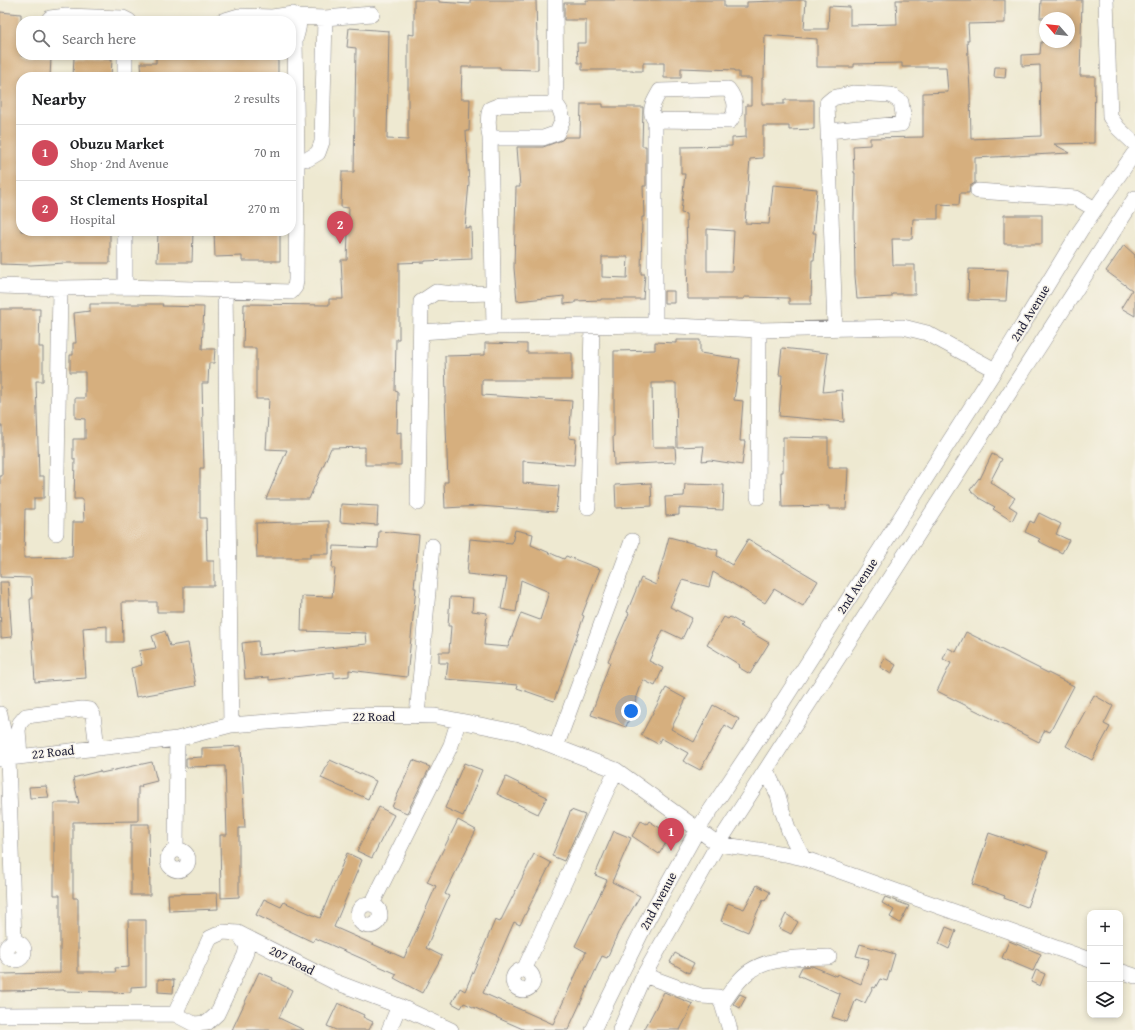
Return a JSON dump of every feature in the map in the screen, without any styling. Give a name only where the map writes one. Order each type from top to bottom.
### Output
[{"type":"street","points":[[490,138],[544,138],[557,133],[563,119],[556,104],[555,0]]},
{"type":"street","points":[[1106,0],[1110,117],[1118,128],[1135,144]]},
{"type":"street","points":[[239,16],[272,16],[293,14],[296,16]]},
{"type":"street","points":[[296,31],[299,22],[297,17],[325,18],[372,14]]},
{"type":"street","points":[[297,158],[308,160],[318,153],[322,142],[325,18]]},
{"type":"street","points":[[125,60],[125,72]]},
{"type":"street","points":[[294,60],[294,72]]},
{"type":"street","points":[[655,120],[730,121],[735,115],[733,95],[728,89],[660,91],[651,107],[652,117],[655,120],[656,325]]},
{"type":"street","points":[[828,131],[900,124],[904,114],[901,102],[891,95],[853,93],[833,98],[827,103],[835,328]]},
{"type":"street","points":[[494,326],[490,138],[488,123],[490,109],[500,104],[556,104]]},
{"type":"street","points":[[0,286],[225,289],[292,292],[295,287],[296,280],[296,128]]},
{"type":"street","name":"2nd Avenue","points":[[593,1030],[649,917],[698,829],[782,703],[996,370],[1080,231],[1135,152]]},
{"type":"street","points":[[978,191],[1076,198],[1095,209]]},
{"type":"street","name":"2nd Avenue","points":[[620,1030],[644,975],[718,844],[1135,198]]},
{"type":"street","points":[[125,236],[125,287]]},
{"type":"street","points":[[56,533],[60,288]]},
{"type":"street","points":[[225,289],[231,725]]},
{"type":"street","points":[[418,503],[421,302],[436,292],[454,294],[494,293]]},
{"type":"street","points":[[421,332],[494,326],[656,325],[759,330],[903,327],[927,333],[996,370]]},
{"type":"street","points":[[588,506],[592,326]]},
{"type":"street","points":[[758,497],[759,330]]},
{"type":"street","points":[[556,747],[632,540]]},
{"type":"street","points":[[417,716],[432,546]]},
{"type":"street","points":[[9,757],[20,723],[26,716],[82,709],[90,710],[94,715],[97,748]]},
{"type":"street","points":[[0,714],[9,757],[14,942]]},
{"type":"street","name":"22 Road","points":[[9,757],[177,739],[231,725],[357,715],[435,716],[458,722],[520,733],[616,770],[718,844]]},
{"type":"street","points":[[372,904],[451,745],[458,722]]},
{"type":"street","points":[[176,849],[177,739]]},
{"type":"street","points":[[524,970],[616,770]]},
{"type":"street","points":[[766,770],[778,795],[789,831],[803,858]]},
{"type":"street","points":[[718,844],[803,858],[1087,959]]},
{"type":"street","points":[[0,1015],[175,1014],[194,1024],[206,1026],[217,1014],[245,955],[247,946],[238,933],[224,932],[210,938],[175,1014]]},
{"type":"street","name":"207 Road","points":[[238,933],[333,981],[399,1006],[451,1030]]},
{"type":"street","points":[[722,1004],[750,971],[766,964],[790,958],[828,958]]},
{"type":"street","points":[[1123,972],[1135,976]]},
{"type":"street","points":[[644,975],[701,996],[718,997],[722,1004],[730,1030]]},
{"type":"street","points":[[389,1030],[399,1006]]},
{"type":"building","points":[[414,0],[439,0],[439,2],[470,4],[470,0],[536,0],[538,70],[500,69],[500,67],[462,67],[461,99],[470,99],[469,131],[466,131],[469,183],[465,228],[471,227],[472,259],[399,263],[399,339],[396,339],[395,391],[398,392],[397,433],[401,432],[401,465],[365,465],[365,447],[331,448],[309,499],[266,499],[287,450],[266,449],[269,399],[256,399],[256,348],[243,348],[244,304],[329,305],[329,299],[343,299],[341,260],[347,260],[349,208],[341,207],[342,172],[354,172],[356,48],[347,47],[349,28],[389,31],[387,139],[408,140],[408,34],[414,35]]},
{"type":"building","points":[[586,0],[724,0],[724,7],[747,7],[747,2],[806,0],[804,29],[828,29],[829,6],[850,7],[850,25],[897,24],[896,0],[1005,0],[1005,23],[968,24],[969,40],[967,40],[971,139],[1041,136],[1040,65],[1022,66],[1022,55],[1040,54],[1040,48],[1075,48],[1075,12],[1040,12],[1041,0],[1082,0],[1080,76],[1095,76],[1094,143],[1054,144],[1070,153],[975,158],[975,183],[970,186],[969,193],[960,193],[959,205],[938,204],[938,219],[913,219],[912,239],[892,239],[893,265],[915,265],[915,294],[892,294],[892,297],[857,299],[855,276],[855,173],[853,146],[870,145],[870,138],[923,137],[923,93],[948,92],[946,67],[902,67],[902,63],[854,64],[854,67],[817,67],[817,39],[765,35],[762,104],[784,104],[784,100],[814,100],[814,129],[789,130],[789,126],[763,126],[763,158],[750,159],[745,223],[769,224],[773,185],[817,189],[813,233],[816,233],[814,260],[812,260],[811,304],[789,304],[789,298],[744,297],[744,299],[688,299],[686,214],[681,213],[685,174],[681,174],[681,147],[732,146],[732,138],[746,137],[746,105],[751,105],[751,78],[739,78],[739,72],[735,72],[735,70],[681,68],[681,78],[664,78],[664,63],[643,63],[643,71],[582,70],[582,63],[578,63],[577,43],[586,43],[586,20],[564,20],[564,3],[586,3]],"holes":[[[707,229],[734,231],[732,271],[707,271]]]},
{"type":"building","points":[[0,12],[21,14],[21,16],[16,16],[16,60],[51,60],[50,72],[16,72],[16,236],[110,236],[110,263],[31,265],[0,264]]},
{"type":"building","points":[[74,60],[112,60],[111,72],[73,72]]},
{"type":"building","points":[[156,60],[278,60],[278,72],[142,72],[141,63],[156,63]]},
{"type":"building","points":[[995,67],[1006,67],[1005,78],[994,77]]},
{"type":"building","points":[[581,104],[603,104],[603,107],[643,107],[642,146],[646,146],[646,186],[643,186],[644,217],[642,217],[641,274],[645,274],[643,299],[601,299],[575,301],[575,303],[564,304],[564,296],[517,301],[514,268],[516,187],[520,187],[517,147],[543,147],[562,140],[565,137],[580,137]],"holes":[[[602,257],[628,257],[627,278],[602,277]]]},
{"type":"building","points":[[1004,215],[1042,215],[1042,244],[1004,244]]},
{"type":"building","points":[[158,236],[193,236],[192,262],[157,262]]},
{"type":"building","points":[[214,236],[280,236],[280,261],[242,261],[242,256],[215,257]]},
{"type":"building","points":[[1124,245],[1135,255],[1135,316],[1121,308],[1132,290],[1106,271]]},
{"type":"building","points":[[969,269],[1008,270],[1006,301],[968,300]]},
{"type":"building","points":[[664,291],[674,291],[674,303],[664,303]]},
{"type":"building","points":[[90,304],[163,304],[162,306],[204,307],[202,349],[215,349],[214,363],[209,363],[208,383],[202,383],[204,468],[200,468],[200,518],[206,518],[207,561],[214,561],[214,586],[184,586],[184,612],[157,612],[157,602],[122,602],[123,642],[107,642],[107,626],[83,628],[86,678],[35,682],[30,599],[32,599],[31,578],[0,577],[0,476],[2,476],[2,426],[0,426],[0,309],[40,309],[39,347],[43,347],[43,381],[36,381],[39,476],[44,476],[44,498],[34,498],[34,509],[25,509],[24,558],[72,557],[73,522],[84,522],[83,499],[74,499],[75,459],[73,459],[73,439],[85,439],[85,419],[75,418],[75,398],[85,398],[85,372],[70,372],[70,355],[73,355],[73,343],[76,343],[74,313],[90,311]]},
{"type":"building","points":[[676,340],[700,340],[700,353],[740,359],[734,400],[743,401],[740,441],[745,441],[742,465],[710,460],[702,461],[704,446],[677,447],[676,383],[652,383],[653,447],[675,447],[676,462],[614,465],[614,351],[655,350],[655,342],[676,343]]},
{"type":"building","points":[[485,343],[527,344],[527,353],[572,353],[572,380],[482,380],[482,395],[572,401],[569,438],[576,439],[574,465],[523,461],[523,483],[559,486],[556,512],[480,506],[445,508],[444,482],[448,482],[445,356],[485,355]]},
{"type":"building","points":[[782,348],[828,353],[823,392],[842,390],[844,422],[779,416],[782,375],[779,375]]},
{"type":"building","points":[[783,437],[828,438],[828,468],[848,468],[846,509],[829,509],[829,506],[782,507],[781,472],[783,472]]},
{"type":"building","points":[[992,454],[1002,459],[990,482],[1015,498],[1009,506],[1017,511],[1012,521],[993,509],[995,507],[979,498],[970,490],[979,478],[980,479]]},
{"type":"building","points":[[651,483],[652,506],[616,508],[615,485]]},
{"type":"building","points":[[685,484],[724,485],[723,510],[679,508],[679,515],[666,516],[665,497],[684,496]]},
{"type":"building","points":[[341,504],[378,506],[377,525],[340,522]]},
{"type":"building","points":[[1039,513],[1061,524],[1056,534],[1069,540],[1062,553],[1038,541],[1040,539],[1025,532],[1030,521],[1034,523]]},
{"type":"building","points":[[329,521],[329,554],[310,554],[310,558],[257,558],[256,523]]},
{"type":"building","points":[[515,530],[533,534],[531,545],[564,559],[566,556],[600,569],[582,615],[584,616],[554,701],[517,688],[518,685],[446,679],[448,663],[439,663],[439,652],[449,652],[451,626],[448,626],[450,597],[473,598],[472,611],[487,613],[484,645],[508,647],[521,613],[540,620],[549,592],[521,580],[516,612],[501,609],[507,578],[467,574],[470,539],[512,543]]},
{"type":"building","points":[[379,531],[419,535],[414,588],[416,588],[407,677],[349,670],[349,676],[334,678],[334,672],[269,680],[269,677],[245,679],[242,643],[258,641],[259,655],[367,644],[366,633],[301,631],[302,596],[332,597],[335,568],[332,568],[334,546],[378,548]]},
{"type":"building","points":[[669,537],[718,550],[717,556],[732,565],[748,539],[818,581],[803,606],[774,589],[765,603],[713,572],[709,587],[682,580],[670,607],[692,618],[682,639],[663,630],[649,661],[663,668],[655,686],[643,680],[626,727],[591,715],[610,662],[608,661],[629,613],[627,612],[641,578],[656,585]]},
{"type":"building","points":[[0,582],[8,582],[12,637],[1,638]]},
{"type":"building","points":[[724,617],[728,619],[730,617],[742,624],[740,626],[769,643],[750,674],[738,667],[740,665],[707,645]]},
{"type":"building","points":[[165,631],[170,646],[188,643],[196,686],[136,697],[131,668],[142,665],[139,651],[156,648],[152,636]]},
{"type":"building","points":[[966,632],[1074,686],[1050,732],[1045,730],[1039,742],[937,691],[951,663],[943,659],[948,648],[956,652]]},
{"type":"building","points":[[885,658],[896,665],[891,674],[880,667]]},
{"type":"building","points":[[666,688],[686,699],[671,729],[694,742],[713,705],[739,719],[733,730],[725,725],[700,770],[683,761],[688,753],[661,738],[658,744],[641,735]]},
{"type":"building","points":[[1094,695],[1113,706],[1104,724],[1110,727],[1092,760],[1066,746]]},
{"type":"building","points":[[241,746],[245,828],[239,828],[239,897],[221,898],[220,835],[227,835],[225,766],[186,767],[186,758],[202,757],[202,748]]},
{"type":"building","points":[[330,760],[376,781],[368,799],[321,778]]},
{"type":"building","points":[[413,760],[430,767],[407,813],[392,807]]},
{"type":"building","points":[[152,762],[157,781],[141,785],[142,787],[138,787],[138,821],[73,822],[73,898],[78,898],[78,972],[116,972],[115,968],[129,967],[128,920],[146,920],[146,986],[131,987],[131,992],[114,993],[64,990],[0,991],[0,974],[60,973],[60,895],[54,895],[54,803],[79,803],[73,778],[100,771],[101,773]]},
{"type":"building","points":[[464,763],[482,770],[463,816],[445,808]]},
{"type":"building","points":[[506,777],[547,797],[538,814],[497,794]]},
{"type":"building","points":[[46,786],[49,797],[30,798],[29,787]]},
{"type":"building","points":[[379,807],[394,815],[372,858],[357,851]]},
{"type":"building","points":[[571,810],[585,815],[564,861],[552,856]]},
{"type":"building","points":[[458,820],[476,830],[445,894],[449,896],[426,948],[442,956],[422,993],[394,978],[397,974],[315,938],[313,942],[256,915],[264,899],[281,907],[284,902],[320,918],[347,853],[362,860],[334,927],[404,958],[436,886],[427,882]]},
{"type":"building","points":[[641,821],[647,824],[649,821],[671,835],[659,854],[632,836]]},
{"type":"building","points":[[131,824],[149,824],[150,895],[131,895]]},
{"type":"building","points":[[614,831],[631,838],[612,882],[640,896],[618,933],[607,958],[602,956],[568,1030],[525,1030],[464,1003],[461,1008],[452,1003],[460,988],[465,991],[495,920],[500,922],[534,854],[551,863],[520,925],[514,922],[483,993],[553,1024],[586,952],[575,946],[607,880],[595,875]]},
{"type":"building","points":[[989,833],[1048,852],[1027,907],[1004,898],[1005,896],[972,884]]},
{"type":"building","points":[[757,885],[770,892],[765,901],[763,900],[748,932],[721,921],[728,903],[744,909]]},
{"type":"building","points":[[217,893],[218,909],[169,911],[168,894]]},
{"type":"building","points":[[885,897],[909,906],[900,923],[890,917],[894,910],[882,903]]},
{"type":"building","points":[[786,914],[798,922],[791,934],[779,928]]},
{"type":"building","points":[[946,927],[956,931],[949,949],[939,944]]},
{"type":"building","points":[[1009,941],[1041,954],[1033,971],[1002,958]]},
{"type":"building","points":[[860,944],[895,954],[887,981],[880,979],[875,988],[873,987],[865,1003],[856,999],[847,1022],[832,1017],[840,994],[798,975],[802,967],[812,966],[861,984],[869,959],[856,956]]},
{"type":"building","points":[[675,953],[694,963],[689,973],[670,962]]},
{"type":"building","points":[[1036,970],[1045,974],[1040,986],[1031,982]]},
{"type":"building","points":[[259,972],[273,978],[272,980],[292,990],[279,1018],[304,1030],[232,1030]]},
{"type":"building","points":[[158,979],[174,980],[173,993],[158,992]]},
{"type":"building","points":[[664,992],[693,1004],[680,1030],[644,1030]]},
{"type":"building","points":[[740,994],[746,997],[740,1008],[733,1004]]},
{"type":"building","points":[[338,1003],[364,1015],[363,1017],[373,1022],[369,1030],[336,1030],[327,1026]]},
{"type":"place","name":"St Clements Hospital","points":[[340,244]]},
{"type":"place","name":"Obuzu Market","points":[[671,851]]}]
